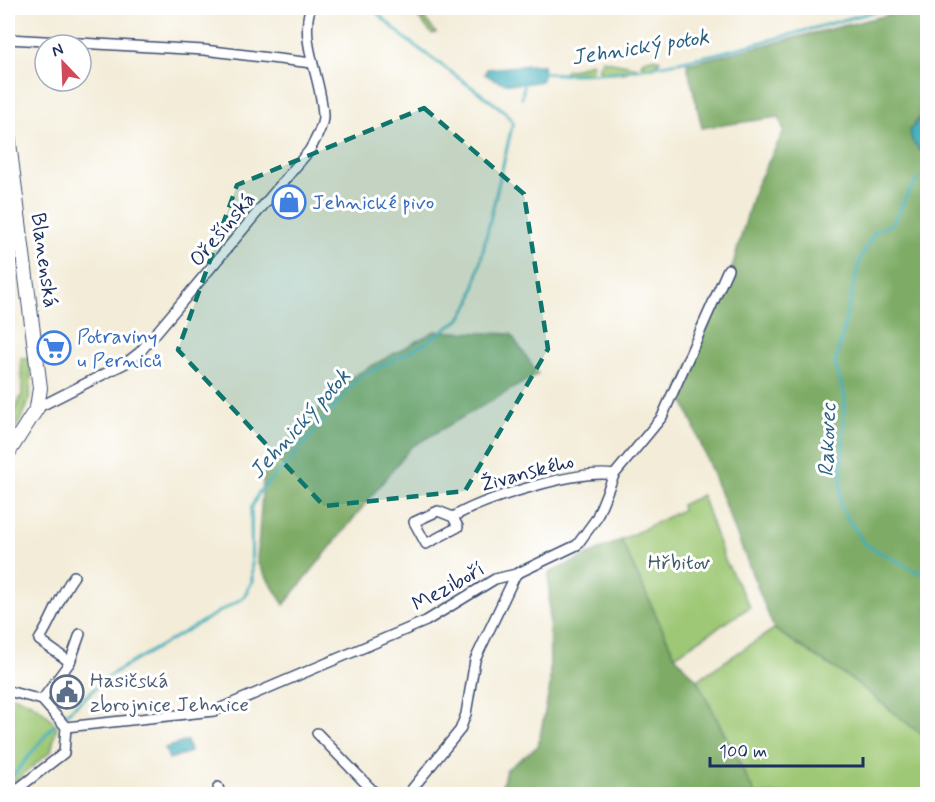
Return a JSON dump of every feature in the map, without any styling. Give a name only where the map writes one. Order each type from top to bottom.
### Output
[{"type":"street","name":"Ořešínská","points":[[37,408],[126,363],[140,352],[302,162],[317,138],[323,117],[306,22],[310,8]]},
{"type":"street","points":[[8,39],[204,50],[312,63]]},
{"type":"street","name":"Blanenská","points":[[8,135],[40,388],[37,408],[8,453]]},
{"type":"street","name":"Meziboří","points":[[66,727],[199,715],[214,711],[275,683],[426,621],[495,579],[516,574],[578,545],[593,525],[614,475],[662,417],[728,268]]},
{"type":"street","name":"Živanského","points":[[453,517],[458,527],[426,544],[414,522],[438,511],[453,517],[491,498],[587,474],[614,475]]},
{"type":"street","points":[[408,795],[459,730],[466,714],[475,660],[516,574]]},
{"type":"street","points":[[70,662],[39,640],[53,619],[63,590],[74,576]]},
{"type":"street","points":[[42,700],[70,662],[80,634]]},
{"type":"street","points":[[8,691],[42,700],[66,727],[64,753],[11,795]]},
{"type":"street","points":[[317,733],[376,795]]},
{"type":"highlighted area","points":[[424,108],[524,194],[548,349],[465,491],[324,506],[178,350],[237,185]]},
{"type":"green space","points":[[410,8],[416,8],[436,33],[432,34]]},
{"type":"green space","points":[[927,13],[927,112],[914,123],[918,149],[928,157],[927,739],[854,681],[774,629],[679,389],[731,272],[755,188],[784,131],[779,117],[702,128],[687,64],[888,15]]},
{"type":"green space","points":[[652,58],[660,60],[654,68],[645,68],[641,64],[644,60]]},
{"type":"green space","points":[[602,60],[637,67],[623,73],[606,73],[598,69]]},
{"type":"green space","points":[[593,64],[591,73],[563,75],[567,69],[572,70]]},
{"type":"green space","points":[[435,331],[511,334],[538,374],[411,447],[284,605],[257,562],[264,467],[346,380]]},
{"type":"green space","points":[[21,358],[31,359],[30,394],[21,419],[8,441],[8,427],[22,394]]},
{"type":"green space","name":"Hřbitov","points":[[702,495],[724,558],[750,607],[675,656],[621,540],[682,510],[681,505]]},
{"type":"green space","points":[[621,540],[675,656],[697,680],[755,794],[500,794],[506,770],[538,746],[550,687],[549,573]]},
{"type":"green space","points":[[774,629],[854,681],[927,739],[927,794],[755,794],[697,680]]},
{"type":"green space","points":[[8,695],[23,699],[35,706],[57,726],[51,751],[8,787]]},
{"type":"water","points":[[543,65],[544,74],[541,81],[512,84],[498,81],[485,74],[487,69]]},
{"type":"water","points":[[927,112],[927,157],[912,141],[910,130]]},
{"type":"water","points":[[187,741],[190,752],[169,759],[165,748]]},
{"type":"waterway","name":"Jehnický potok","points":[[543,73],[583,74],[625,71],[669,64],[757,44],[881,10]]},
{"type":"waterway","name":"Jehnický potok","points":[[66,714],[110,675],[243,598],[252,582],[251,509],[259,492],[295,455],[357,379],[424,344],[459,320],[471,302],[513,122],[503,110],[407,40],[377,13]]},
{"type":"waterway","name":"Jehnický potok","points":[[522,98],[524,84]]},
{"type":"waterway","name":"Rakovec","points":[[919,178],[907,195],[893,223],[875,232],[860,259],[835,365],[845,396],[840,506],[864,544],[928,577]]},
{"type":"waterway","name":"Jehnický potok","points":[[8,782],[53,726]]},
{"type":"place","name":"Jehnické pivo","points":[[289,202]]},
{"type":"place","name":"Potraviny u Perniců","points":[[54,348]]},
{"type":"place","name":"Hasičská zbrojnice Jehnice","points":[[67,692]]}]
